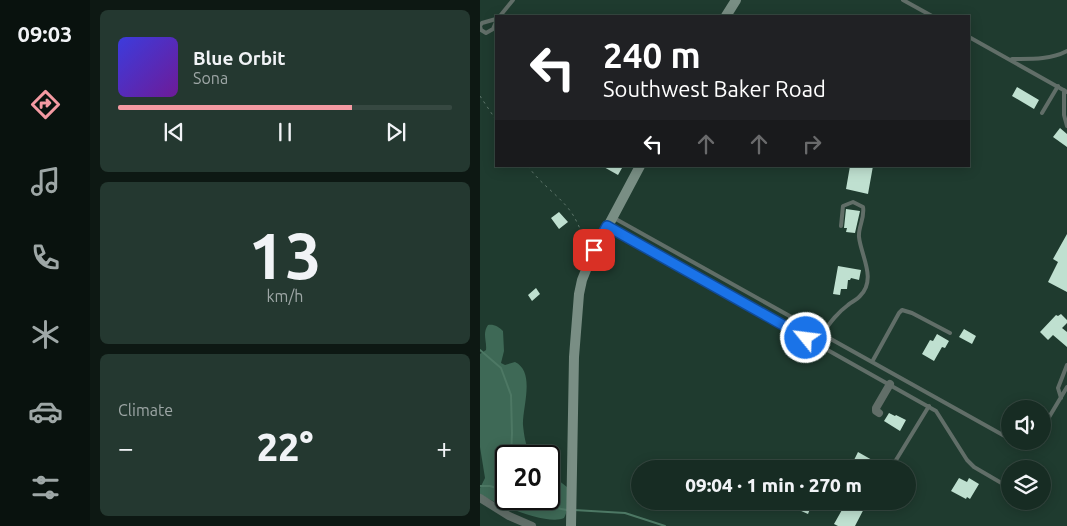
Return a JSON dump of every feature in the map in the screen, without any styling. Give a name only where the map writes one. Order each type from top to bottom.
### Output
[{"type":"main road","points":[[727,15],[736,0]]},
{"type":"main road","points":[[571,526],[576,308],[582,280],[596,246],[639,167]]},
{"type":"street","points":[[879,413],[876,411],[876,408],[890,384]]},
{"type":"street","points":[[480,498],[509,516],[532,526]]},
{"type":"lane","points":[[501,15],[513,0]]},
{"type":"lane","points":[[903,0],[930,15]]},
{"type":"lane","points":[[970,37],[1066,91],[1064,115],[1067,126]]},
{"type":"lane","points":[[1010,59],[1042,58],[1059,55],[1067,51]]},
{"type":"lane","points":[[1042,113],[1058,86]]},
{"type":"lane","points":[[822,334],[832,319],[864,292],[867,278],[868,271],[859,238],[859,230],[864,213],[863,207],[853,202],[843,206],[841,226]]},
{"type":"lane","points":[[612,217],[1001,434]]},
{"type":"lane","points":[[607,226],[929,406],[942,418],[967,460],[974,467],[1001,483]]},
{"type":"lane","points":[[872,362],[899,312],[902,310],[912,313],[950,333]]},
{"type":"lane","points":[[1061,398],[1058,388],[1067,365]]},
{"type":"lane","points":[[1051,414],[1067,387]]},
{"type":"lane","points":[[896,460],[929,406]]},
{"type":"path","points":[[480,96],[495,118]]},
{"type":"path","points":[[529,167],[534,176],[555,194],[571,212],[580,232],[596,246]]},
{"type":"green space","points":[[488,325],[492,325],[503,331],[504,351],[501,363],[505,365],[515,362],[525,374],[526,382],[523,425],[527,445],[495,445],[495,502],[480,494],[480,488],[485,478],[480,447],[480,354],[486,350],[486,328]]},
{"type":"green space","points":[[560,482],[567,487],[567,507],[564,518],[556,520],[546,519],[514,510],[560,510]]},
{"type":"building","points":[[1017,87],[1039,100],[1034,109],[1012,96]]},
{"type":"building","points":[[1060,128],[1067,134],[1067,147],[1053,137]]},
{"type":"building","points":[[604,167],[621,167],[618,175]]},
{"type":"building","points":[[850,167],[873,167],[868,194],[846,189]]},
{"type":"building","points":[[846,209],[860,211],[855,233],[846,232],[847,228],[844,228]]},
{"type":"building","points":[[559,212],[568,222],[559,229],[551,218]]},
{"type":"building","points":[[1067,234],[1067,292],[1048,282],[1058,262],[1053,259]]},
{"type":"building","points":[[838,266],[861,270],[859,280],[851,278],[848,280],[847,289],[841,289],[840,295],[833,294]]},
{"type":"building","points":[[536,288],[540,294],[532,301],[528,295]]},
{"type":"building","points":[[1061,314],[1067,320],[1067,323],[1062,328],[1067,332],[1067,347],[1053,335],[1048,340],[1040,332],[1056,315]]},
{"type":"building","points":[[964,329],[976,336],[972,344],[959,337]]},
{"type":"building","points":[[937,334],[949,341],[945,348],[942,347],[934,361],[922,354],[930,340],[933,341]]},
{"type":"building","points":[[889,413],[906,420],[900,431],[884,421]]},
{"type":"building","points":[[858,452],[872,460],[854,460]]},
{"type":"building","points":[[959,478],[967,482],[969,478],[979,484],[970,499],[967,497],[966,499],[951,491]]},
{"type":"building","points":[[799,510],[810,510],[808,514]]},
{"type":"building","points":[[842,510],[863,510],[855,526],[838,526],[834,524]]},
{"type":"waterway","points":[[480,350],[501,368],[511,395],[511,445]]},
{"type":"waterway","points":[[480,486],[495,488]]},
{"type":"waterway","points":[[560,509],[567,510]]},
{"type":"waterway","points":[[574,510],[625,513],[665,526]]},
{"type":"route","points":[[594,250],[607,226],[806,338]]}]
